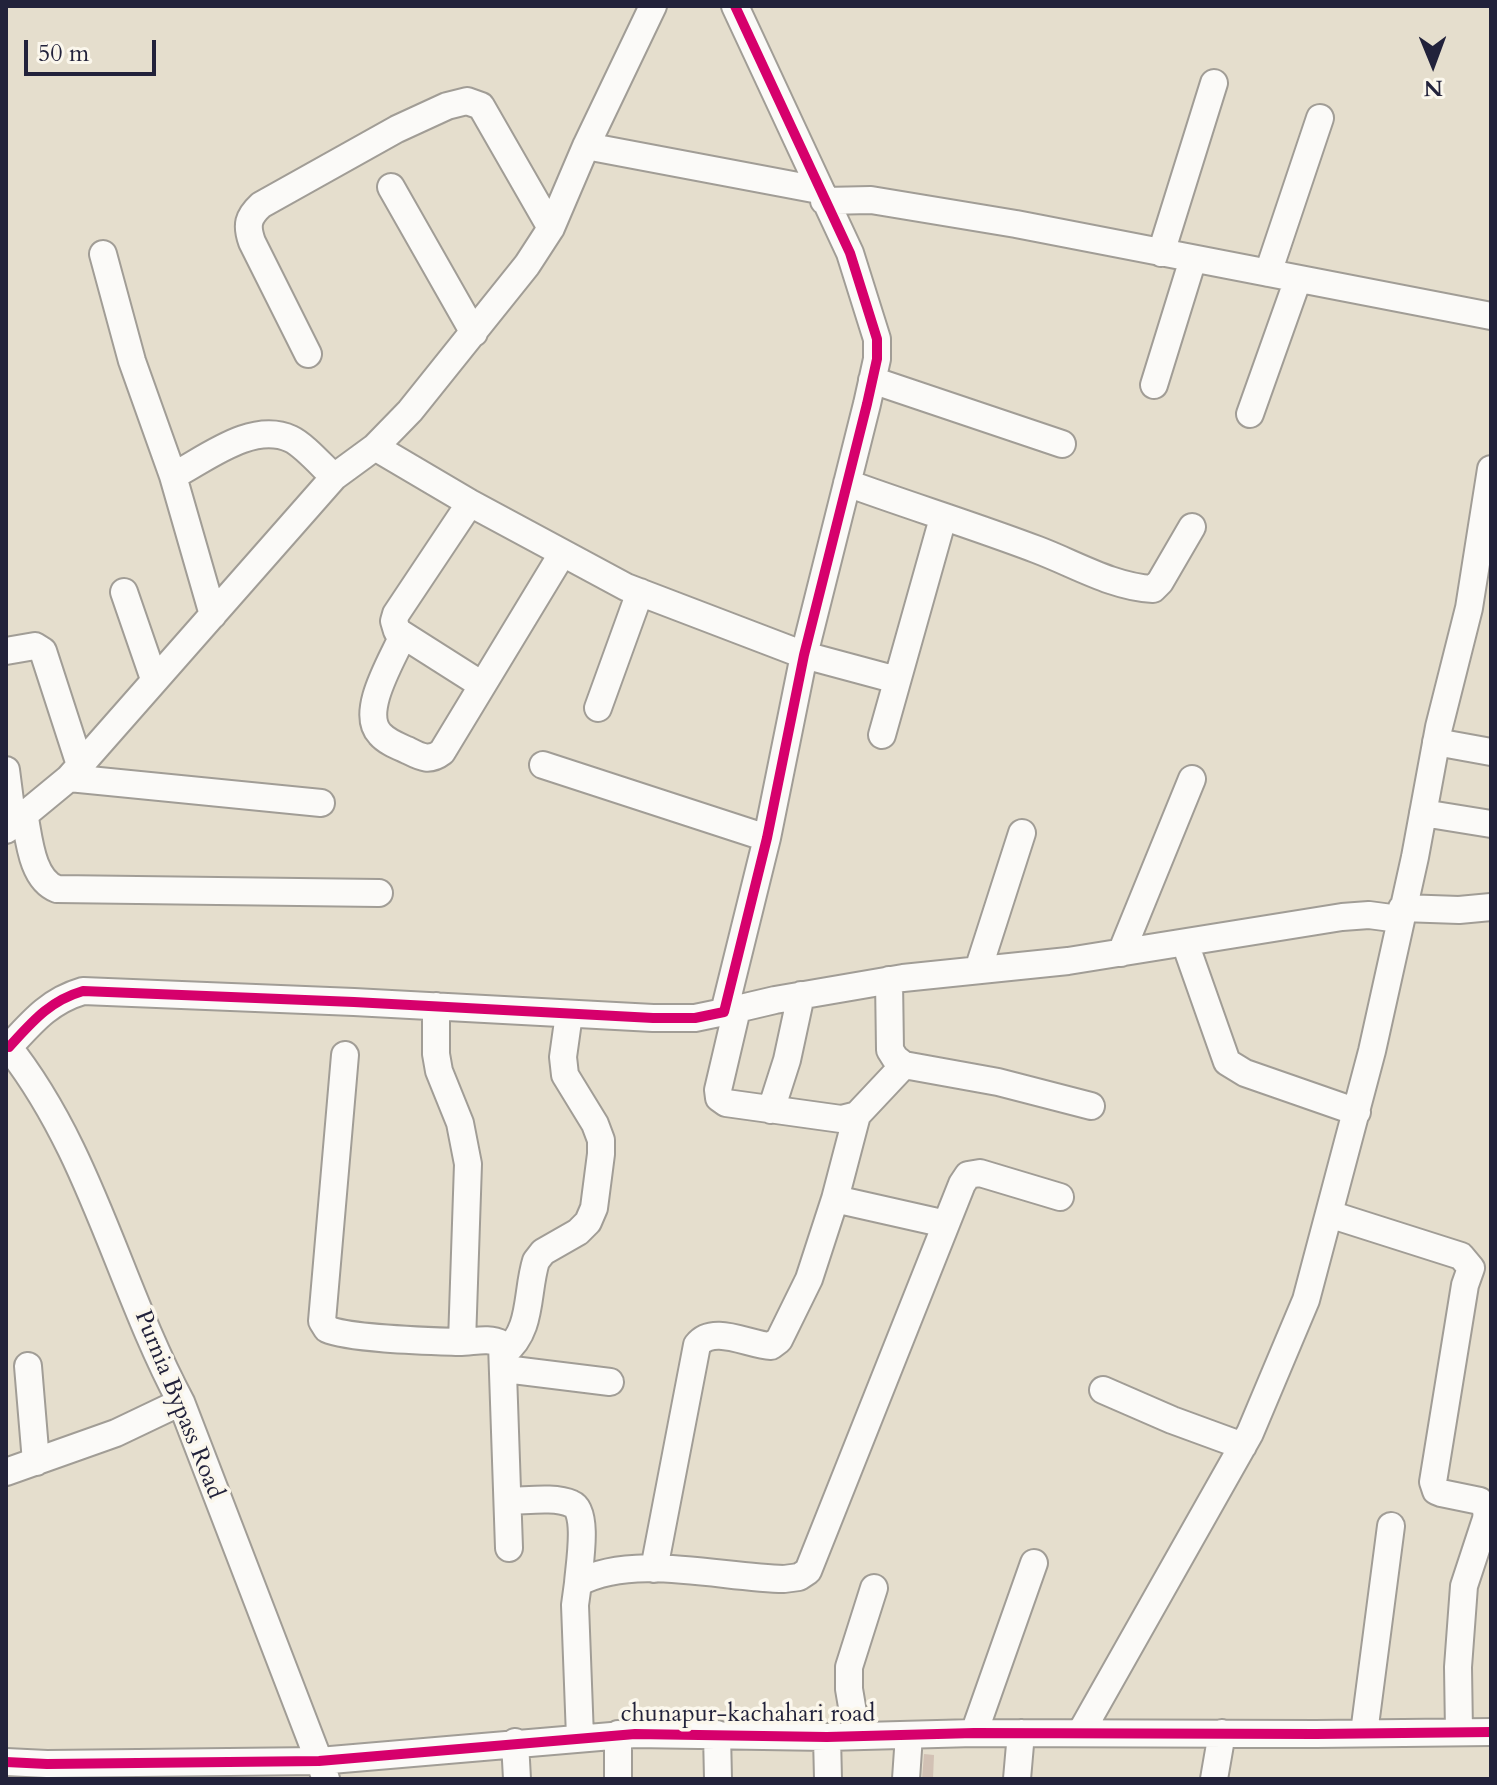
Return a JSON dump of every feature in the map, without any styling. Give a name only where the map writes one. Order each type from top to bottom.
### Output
[{"type":"street","points":[[15,822],[75,772],[334,477],[375,447],[410,411],[474,333],[527,265],[551,228],[586,146],[653,6]]},
{"type":"street","points":[[735,6],[850,253],[877,339],[872,380],[804,655],[730,1011],[718,1090],[719,1098],[726,1103],[831,1120],[857,1115]]},
{"type":"street","points":[[1161,253],[1214,83]]},
{"type":"street","points":[[308,354],[252,242],[247,229],[250,215],[261,205],[397,129],[447,106],[467,101],[481,106],[551,228]]},
{"type":"street","points":[[1268,273],[1320,118]]},
{"type":"street","points":[[586,146],[821,196],[871,200],[1016,224],[1491,316]]},
{"type":"street","points":[[391,187],[474,333]]},
{"type":"street","points":[[103,254],[132,361],[173,476],[213,615]]},
{"type":"street","points":[[1154,385],[1193,259]]},
{"type":"street","points":[[1250,414],[1298,279]]},
{"type":"street","points":[[872,380],[1062,444]]},
{"type":"street","points":[[173,476],[245,438],[268,434],[292,439],[334,477]]},
{"type":"street","points":[[375,447],[562,554],[640,592],[804,655],[897,680]]},
{"type":"street","points":[[1081,1732],[1243,1446],[1306,1300],[1357,1112],[1436,742],[1485,547],[1491,469]]},
{"type":"street","points":[[847,483],[1038,550],[1125,585],[1153,589],[1192,527]]},
{"type":"street","points":[[470,503],[394,621],[397,631],[482,685]]},
{"type":"street","points":[[882,735],[943,518]]},
{"type":"street","points":[[403,635],[372,706],[372,720],[379,733],[391,742],[423,759],[434,758],[442,752],[562,554]]},
{"type":"street","points":[[124,592],[154,679]]},
{"type":"street","points":[[598,708],[640,592]]},
{"type":"street","points":[[6,651],[35,646],[43,651],[75,772]]},
{"type":"street","points":[[1436,742],[1491,752]]},
{"type":"street","points":[[543,765],[767,838]]},
{"type":"street","points":[[6,770],[15,822],[41,877],[48,886],[57,889],[379,893]]},
{"type":"street","points":[[75,772],[321,803]]},
{"type":"street","points":[[1121,953],[1192,779]]},
{"type":"street","points":[[1423,813],[1491,824]]},
{"type":"street","points":[[978,970],[1022,833]]},
{"type":"street","points":[[8,1046],[62,997],[83,991],[695,1018],[889,980],[1068,961],[1342,917],[1491,907]]},
{"type":"street","points":[[1185,943],[1227,1062],[1245,1073],[1357,1112]]},
{"type":"street","points":[[889,980],[890,1050],[904,1065],[998,1082],[1091,1106]]},
{"type":"street","points":[[771,1110],[787,1060],[801,995]]},
{"type":"street","points":[[436,1006],[439,1071],[460,1123],[468,1164],[462,1342]]},
{"type":"street","points":[[504,1361],[522,1331],[536,1261],[543,1252],[578,1232],[588,1222],[594,1208],[601,1140],[595,1124],[565,1075],[563,1057],[569,1014]]},
{"type":"street","name":"Purnia Bypass Road","points":[[8,1046],[74,1151],[164,1371],[181,1402],[322,1770]]},
{"type":"street","points":[[345,1055],[322,1321],[327,1329],[334,1332],[462,1342],[493,1339],[502,1344],[509,1548]]},
{"type":"street","points":[[654,1569],[697,1345],[702,1338],[710,1335],[759,1346],[771,1346],[779,1340],[809,1279],[835,1199],[857,1115],[904,1065]]},
{"type":"street","points":[[578,1583],[596,1574],[654,1569],[768,1579],[799,1577],[808,1571],[968,1175],[974,1173],[1060,1197]]},
{"type":"street","points":[[835,1199],[946,1224]]},
{"type":"street","points":[[1329,1214],[1461,1256],[1471,1268],[1465,1285],[1433,1482],[1436,1491],[1480,1501],[1487,1510],[1464,1586],[1458,1667],[1459,1732]]},
{"type":"street","points":[[504,1361],[610,1382]]},
{"type":"street","points":[[28,1366],[36,1462]]},
{"type":"street","points":[[1103,1390],[1243,1446]]},
{"type":"street","points":[[6,1472],[116,1433],[181,1402]]},
{"type":"street","points":[[508,1501],[559,1502],[573,1504],[579,1510],[582,1522],[575,1605],[580,1737]]},
{"type":"street","points":[[1364,1733],[1391,1526]]},
{"type":"street","points":[[974,1733],[1034,1563]]},
{"type":"street","points":[[857,1736],[849,1689],[849,1667],[874,1588]]},
{"type":"street","name":"chunapur-kachahari road","points":[[6,1762],[48,1772],[322,1770],[515,1742],[618,1734],[827,1737],[1081,1732],[1491,1732]]},
{"type":"street","points":[[1017,1779],[1021,1733]]},
{"type":"street","points":[[1214,1779],[1222,1733]]},
{"type":"street","points":[[618,1734],[618,1779]]},
{"type":"street","points":[[717,1734],[718,1779]]},
{"type":"street","points":[[906,1779],[909,1735]]},
{"type":"street","points":[[827,1737],[828,1779]]},
{"type":"street","points":[[515,1742],[517,1779]]},
{"type":"building","points":[[924,1754],[934,1755],[933,1779],[922,1779]]},
{"type":"cycle path","points":[[9,1047],[60,1000],[83,991],[653,1018],[695,1018],[724,1012],[767,838],[804,655],[877,359],[877,339],[850,253],[735,6]]},
{"type":"cycle path","points":[[6,1762],[319,1761],[635,1734],[827,1737],[974,1733],[1491,1732]]}]
